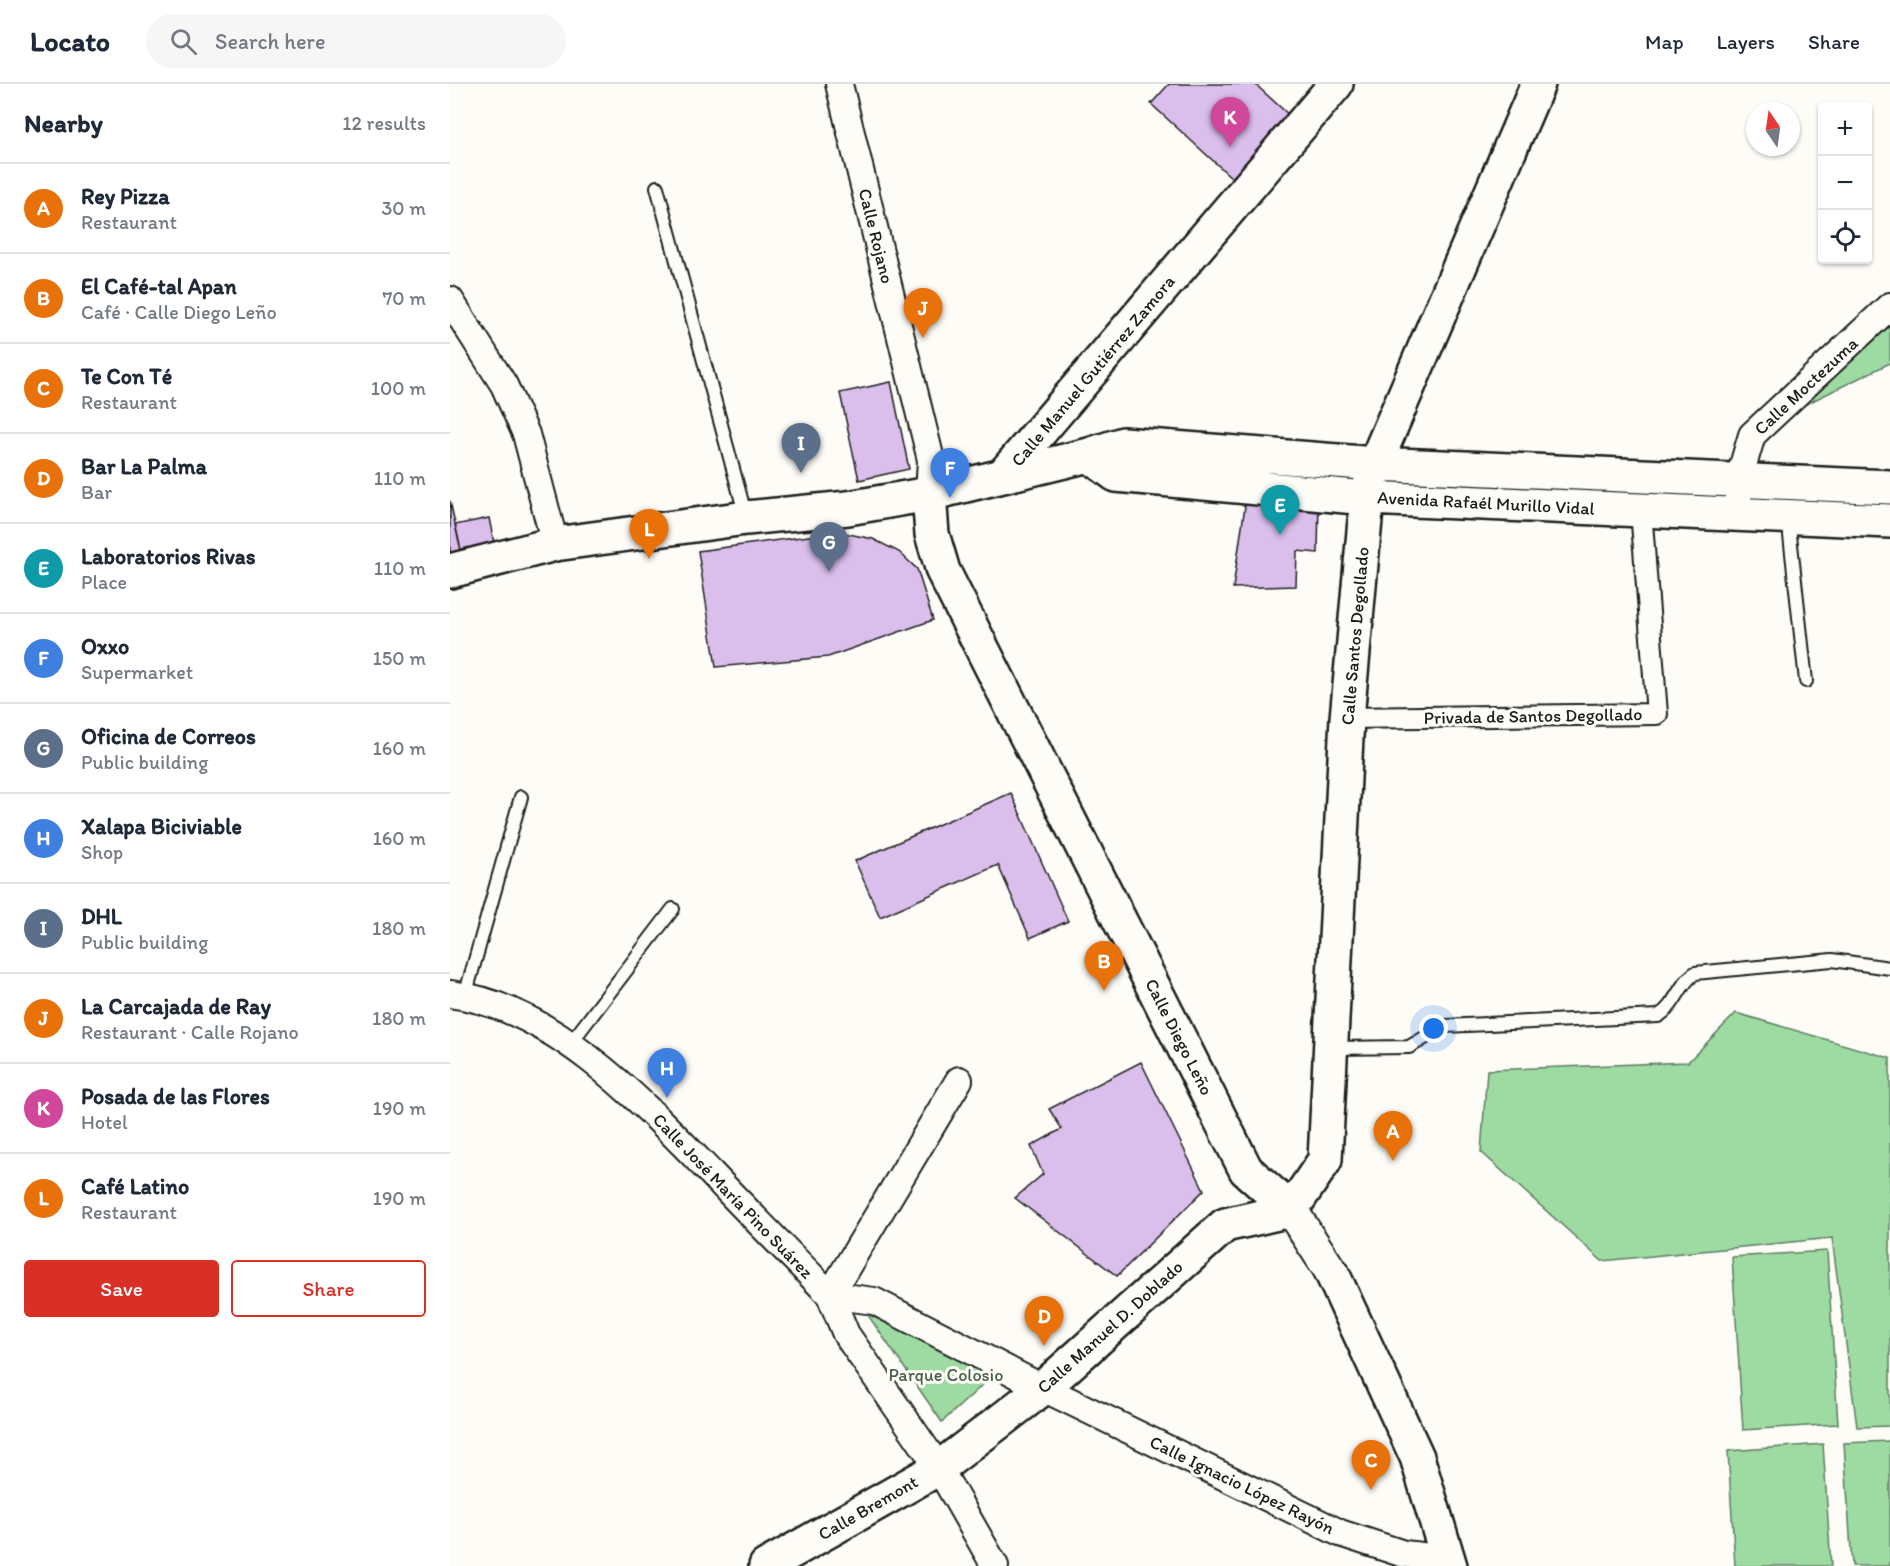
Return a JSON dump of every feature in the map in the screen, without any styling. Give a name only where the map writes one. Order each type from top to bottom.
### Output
[{"type":"main road","name":"Calle Manuel Gutiérrez Zamora","points":[[450,571],[555,544],[746,518],[848,508],[929,494],[1004,474],[1335,84]]},
{"type":"main road","name":"Calle Santos Degollado","points":[[1291,1210],[1325,1160],[1347,718],[1367,498],[1375,464],[1538,84]]},
{"type":"main road","name":"Avenida Rafaél Murillo Vidal","points":[[1004,474],[1089,455],[1123,444],[1375,464],[1739,479],[1785,498],[1890,521]]},
{"type":"main road","name":"Avenida Rafaél Murillo Vidal","points":[[1089,455],[1116,475],[1367,498],[1641,510],[1738,513],[1785,498],[1890,487]]},
{"type":"main road","name":"Calle Diego Leño","points":[[929,494],[932,534],[948,581],[1246,1170],[1291,1210]]},
{"type":"main road","name":"Calle Manuel D. Doblado","points":[[939,1467],[1043,1388],[1225,1225],[1291,1210]]},
{"type":"main road","name":"Calle Diego Leño","points":[[1332,1273],[1416,1457],[1449,1563]]},
{"type":"main road","name":"Calle Bremont","points":[[766,1566],[939,1467]]},
{"type":"street","name":"Calle Rojano","points":[[840,84],[931,460],[929,494]]},
{"type":"street","points":[[450,300],[504,385],[526,434],[555,544]]},
{"type":"street","name":"Calle Moctezuma","points":[[1738,513],[1739,479],[1752,435],[1890,306]]},
{"type":"street","name":"Privada de Santos Degollado","points":[[1347,718],[1657,714],[1641,510]]},
{"type":"street","name":"Calle José María Pino Suárez","points":[[457,995],[525,1018],[570,1044],[644,1104],[830,1295],[846,1334],[939,1467],[995,1566]]},
{"type":"street","points":[[959,1080],[830,1295],[874,1301],[1043,1388]]},
{"type":"street","name":"Calle Diego Leño","points":[[1291,1210],[1332,1273]]},
{"type":"street","name":"Calle Ignacio López Rayón","points":[[1043,1388],[1340,1533],[1404,1554],[1449,1563]]},
{"type":"lane","points":[[657,188],[746,518]]},
{"type":"lane","points":[[1785,498],[1806,681]]},
{"type":"lane","points":[[457,995],[521,797]]},
{"type":"lane","points":[[570,1044],[673,909]]},
{"type":"lane","points":[[1332,1048],[1409,1047],[1445,1026],[1658,1016],[1669,1010],[1687,979],[1695,973],[1832,960],[1890,968]]},
{"type":"green space","points":[[1890,318],[1890,363],[1798,408]]},
{"type":"green space","points":[[1736,1013],[1890,1058],[1890,1426],[1857,1427],[1832,1238],[1602,1261],[1481,1152],[1487,1070],[1688,1062]]},
{"type":"green space","points":[[1827,1251],[1838,1424],[1743,1430],[1732,1257]]},
{"type":"green space","name":"Parque Colosio","points":[[856,1298],[1001,1368],[942,1422]]},
{"type":"green space","points":[[1890,1441],[1890,1566],[1852,1566],[1844,1443]]},
{"type":"green space","points":[[1823,1444],[1831,1566],[1735,1566],[1728,1451]]},
{"type":"building","points":[[1169,84],[1255,84],[1290,116],[1232,178],[1151,104]]},
{"type":"building","points":[[891,382],[909,469],[859,480],[840,393]]},
{"type":"building","points":[[1247,492],[1319,498],[1318,553],[1297,551],[1296,586],[1233,588]]},
{"type":"building","points":[[450,501],[461,550],[450,553]]},
{"type":"building","points":[[489,518],[494,543],[461,550],[455,525]]},
{"type":"building","points":[[839,532],[873,539],[899,552],[917,569],[933,620],[828,657],[716,667],[698,551]]},
{"type":"building","points":[[1011,793],[1068,921],[1030,938],[998,865],[880,917],[855,861]]},
{"type":"building","points":[[1141,1062],[1204,1190],[1117,1276],[1015,1198],[1043,1174],[1031,1146],[1062,1129],[1049,1109]]},
{"type":"place","name":"Posada de las Flores","points":[[1230,147]]},
{"type":"place","name":"La Carcajada de Ray","points":[[923,338]]},
{"type":"place","name":"DHL","points":[[801,473]]},
{"type":"place","name":"Oxxo","points":[[950,498]]},
{"type":"place","name":"Laboratorios Rivas","points":[[1280,535]]},
{"type":"place","name":"Café Latino","points":[[649,559]]},
{"type":"place","name":"Oficina de Correos","points":[[829,572]]},
{"type":"place","name":"El Café-tal Apan","points":[[1104,991]]},
{"type":"place","name":"Xalapa Biciviable","points":[[667,1098]]},
{"type":"place","name":"Rey Pizza","points":[[1393,1161]]},
{"type":"place","name":"Bar La Palma","points":[[1044,1346]]},
{"type":"place","name":"Te Con Té","points":[[1371,1490]]}]
